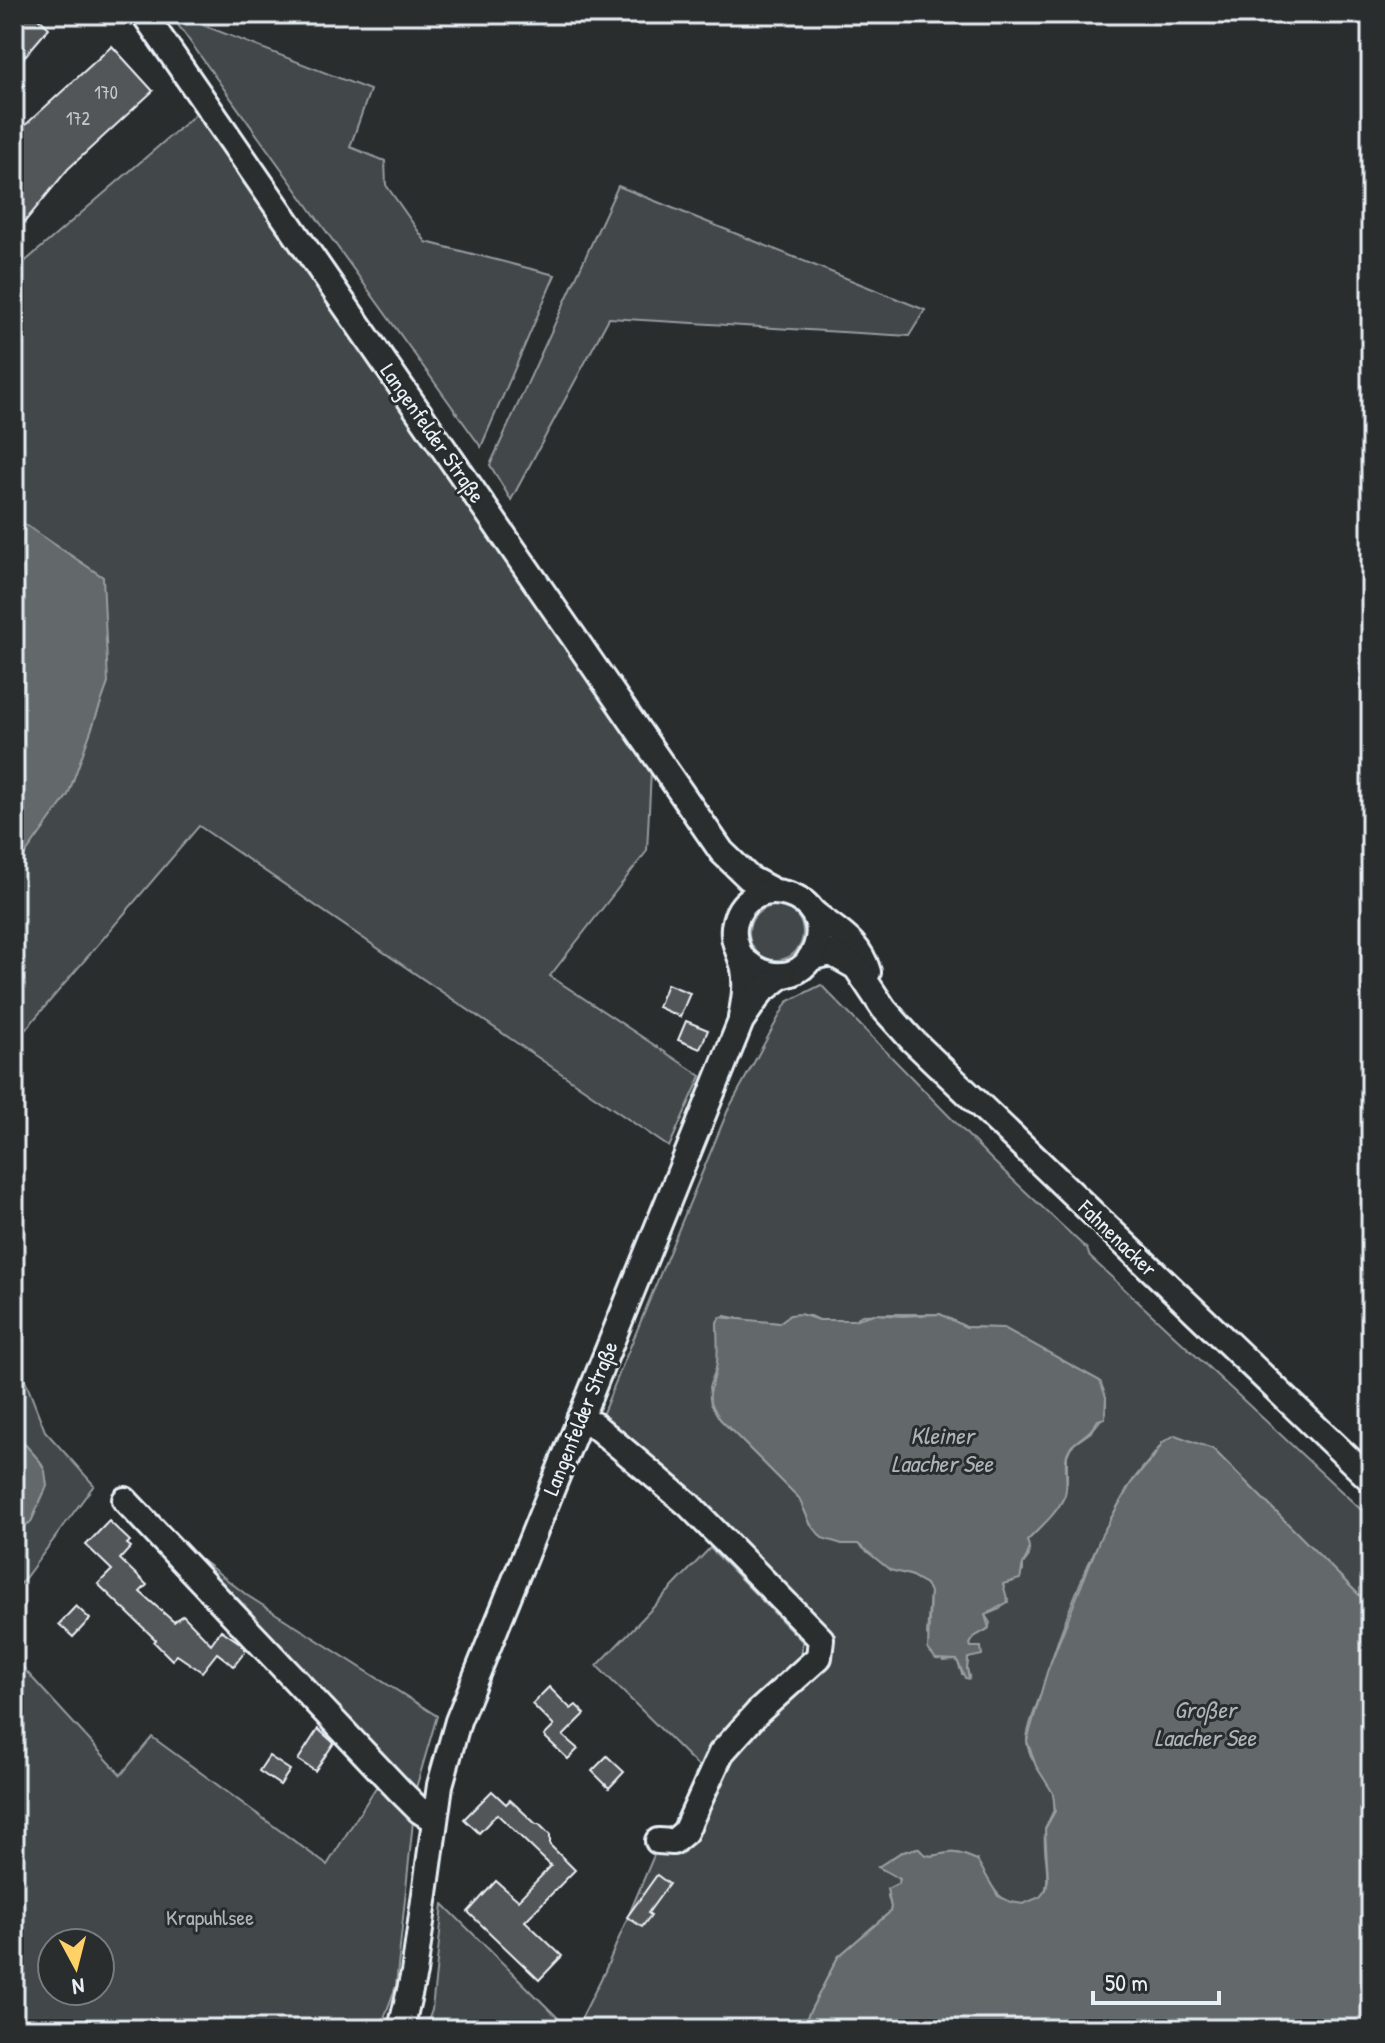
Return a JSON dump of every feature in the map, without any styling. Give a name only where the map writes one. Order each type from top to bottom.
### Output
[{"type":"street","name":"Langenfelder Straße","points":[[144,14],[722,852],[749,878],[773,891],[795,895],[814,913]]},
{"type":"street","name":"Langenfelder Straße","points":[[722,852],[735,887],[738,913],[734,932],[742,958],[745,987],[741,1021]]},
{"type":"street","points":[[738,913],[752,898],[773,891]]},
{"type":"street","points":[[810,958],[819,932],[814,913]]},
{"type":"street","name":"Fahnenacker","points":[[814,913],[844,933],[861,952],[873,990]]},
{"type":"street","name":"Fahnenacker","points":[[810,958],[824,953],[839,955],[856,967],[884,1009],[912,1040],[1371,1480]]},
{"type":"street","points":[[742,958],[760,973],[783,975]]},
{"type":"street","name":"Langenfelder Straße","points":[[401,2029],[414,1973],[434,1820],[448,1751],[458,1721],[586,1422],[741,1021],[761,992],[783,975],[803,966],[810,958]]},
{"type":"street","name":"Langenfelder Straße","points":[[586,1422],[689,1505],[821,1639],[819,1657],[758,1712],[721,1753],[685,1832],[673,1842],[658,1841]]},
{"type":"street","points":[[125,1500],[399,1790],[434,1820]]},
{"type":"green space","points":[[182,17],[370,90],[350,147],[385,161],[386,185],[426,242],[555,275],[481,447],[176,22]]},
{"type":"green space","points":[[196,114],[651,771],[647,851],[550,976],[701,1076],[669,1147],[199,826],[14,1043],[14,271]]},
{"type":"green space","points":[[618,186],[925,310],[909,336],[609,318],[511,500],[490,465]]},
{"type":"green space","points":[[776,906],[795,914],[803,933],[795,952],[776,960],[757,952],[749,933],[757,914]]},
{"type":"green space","points":[[821,985],[992,1160],[1087,1249],[1090,1257],[1371,1519],[1371,1607],[1213,1449],[1163,1442],[1130,1485],[1091,1558],[1029,1728],[1027,1740],[1030,1754],[1050,1787],[1054,1800],[1044,1838],[1047,1886],[1043,1895],[1035,1901],[1012,1903],[999,1895],[976,1860],[961,1854],[927,1855],[918,1848],[900,1853],[879,1867],[900,1879],[888,1896],[890,1912],[838,1957],[801,2029],[576,2029],[605,1971],[657,1848],[684,1852],[742,1744],[828,1661],[835,1636],[602,1415],[728,1110],[787,1002]],"holes":[[[940,1314],[965,1327],[993,1328],[1106,1397],[1106,1413],[1091,1432],[1071,1446],[1067,1456],[1067,1482],[1043,1525],[1027,1541],[1029,1556],[1023,1564],[1023,1571],[1012,1582],[1003,1584],[1004,1596],[1008,1599],[1000,1609],[985,1615],[990,1623],[988,1629],[974,1637],[970,1644],[976,1648],[977,1654],[968,1658],[969,1676],[962,1674],[957,1660],[943,1661],[927,1635],[930,1591],[926,1584],[890,1569],[858,1544],[842,1544],[810,1523],[799,1498],[720,1419],[711,1404],[709,1387],[716,1369],[725,1316],[779,1323],[790,1315],[811,1316],[819,1320],[854,1320],[862,1315]]]},
{"type":"green space","points":[[15,1354],[45,1431],[94,1485],[14,1593]]},
{"type":"green space","points":[[181,1544],[248,1596],[437,1716],[416,1788],[402,1786]]},
{"type":"green space","points":[[710,1548],[803,1642],[799,1665],[703,1771],[597,1666]]},
{"type":"green space","name":"Krapuhlsee","points":[[14,1658],[121,1775],[152,1737],[327,1865],[378,1784],[413,1821],[396,1986],[380,2029],[14,2029]]},
{"type":"green space","points":[[443,1904],[568,2029],[425,2029],[432,2010]]},
{"type":"water","points":[[14,517],[103,577],[108,683],[68,795],[16,867],[14,885]]},
{"type":"water","name":"Kleiner Laacher See","points":[[800,1314],[819,1320],[854,1320],[874,1314],[940,1314],[966,1327],[1004,1328],[1100,1381],[1106,1397],[1105,1418],[1098,1420],[1068,1452],[1064,1497],[1052,1515],[1027,1541],[1029,1550],[1020,1579],[1003,1584],[1008,1602],[985,1615],[989,1628],[974,1637],[970,1644],[971,1647],[981,1647],[982,1655],[968,1658],[969,1679],[965,1678],[957,1660],[936,1659],[928,1649],[930,1592],[926,1584],[910,1575],[890,1570],[858,1544],[842,1544],[822,1538],[810,1523],[799,1498],[720,1419],[712,1404],[710,1394],[717,1364],[717,1322],[720,1317],[779,1323],[790,1315]]},
{"type":"water","points":[[14,1432],[40,1461],[47,1486],[31,1522],[20,1528],[14,1540]]},
{"type":"water","name":"Großer Laacher See","points":[[1175,1435],[1213,1449],[1371,1607],[1371,2029],[801,2029],[838,1957],[890,1912],[887,1889],[899,1883],[900,1879],[878,1867],[900,1853],[918,1848],[931,1856],[956,1853],[977,1860],[998,1896],[1011,1902],[1023,1904],[1040,1897],[1046,1890],[1045,1829],[1055,1811],[1053,1793],[1036,1766],[1027,1741],[1047,1672],[1101,1536],[1131,1483],[1163,1442]]},
{"type":"building","points":[[14,14],[34,14],[49,28],[14,69]]},
{"type":"building","points":[[112,46],[153,91],[68,169],[14,235],[14,123],[21,129]]},
{"type":"building","points":[[667,984],[690,993],[680,1017],[658,1007]]},
{"type":"building","points":[[686,1021],[708,1030],[700,1049],[678,1040]]},
{"type":"building","points":[[109,1521],[130,1541],[127,1544],[131,1547],[120,1559],[147,1585],[140,1592],[174,1622],[183,1615],[211,1644],[221,1630],[240,1643],[246,1650],[234,1666],[217,1653],[202,1672],[177,1655],[172,1660],[154,1642],[156,1640],[98,1584],[112,1570],[86,1545]]},
{"type":"building","points":[[76,1606],[90,1619],[73,1637],[59,1624]]},
{"type":"building","points":[[549,1687],[571,1709],[576,1705],[585,1714],[563,1736],[578,1749],[568,1759],[544,1736],[554,1726],[532,1704]]},
{"type":"building","points":[[318,1729],[334,1743],[315,1771],[298,1760]]},
{"type":"building","points":[[269,1756],[290,1770],[280,1785],[259,1771]]},
{"type":"building","points":[[607,1756],[624,1772],[609,1788],[592,1771]]},
{"type":"building","points":[[492,1791],[506,1804],[510,1800],[539,1824],[550,1835],[550,1845],[575,1870],[525,1921],[562,1956],[539,1980],[468,1912],[496,1881],[518,1900],[551,1866],[497,1814],[479,1833],[464,1819]]},
{"type":"building","points":[[657,1875],[669,1884],[642,1927],[627,1917]]}]
